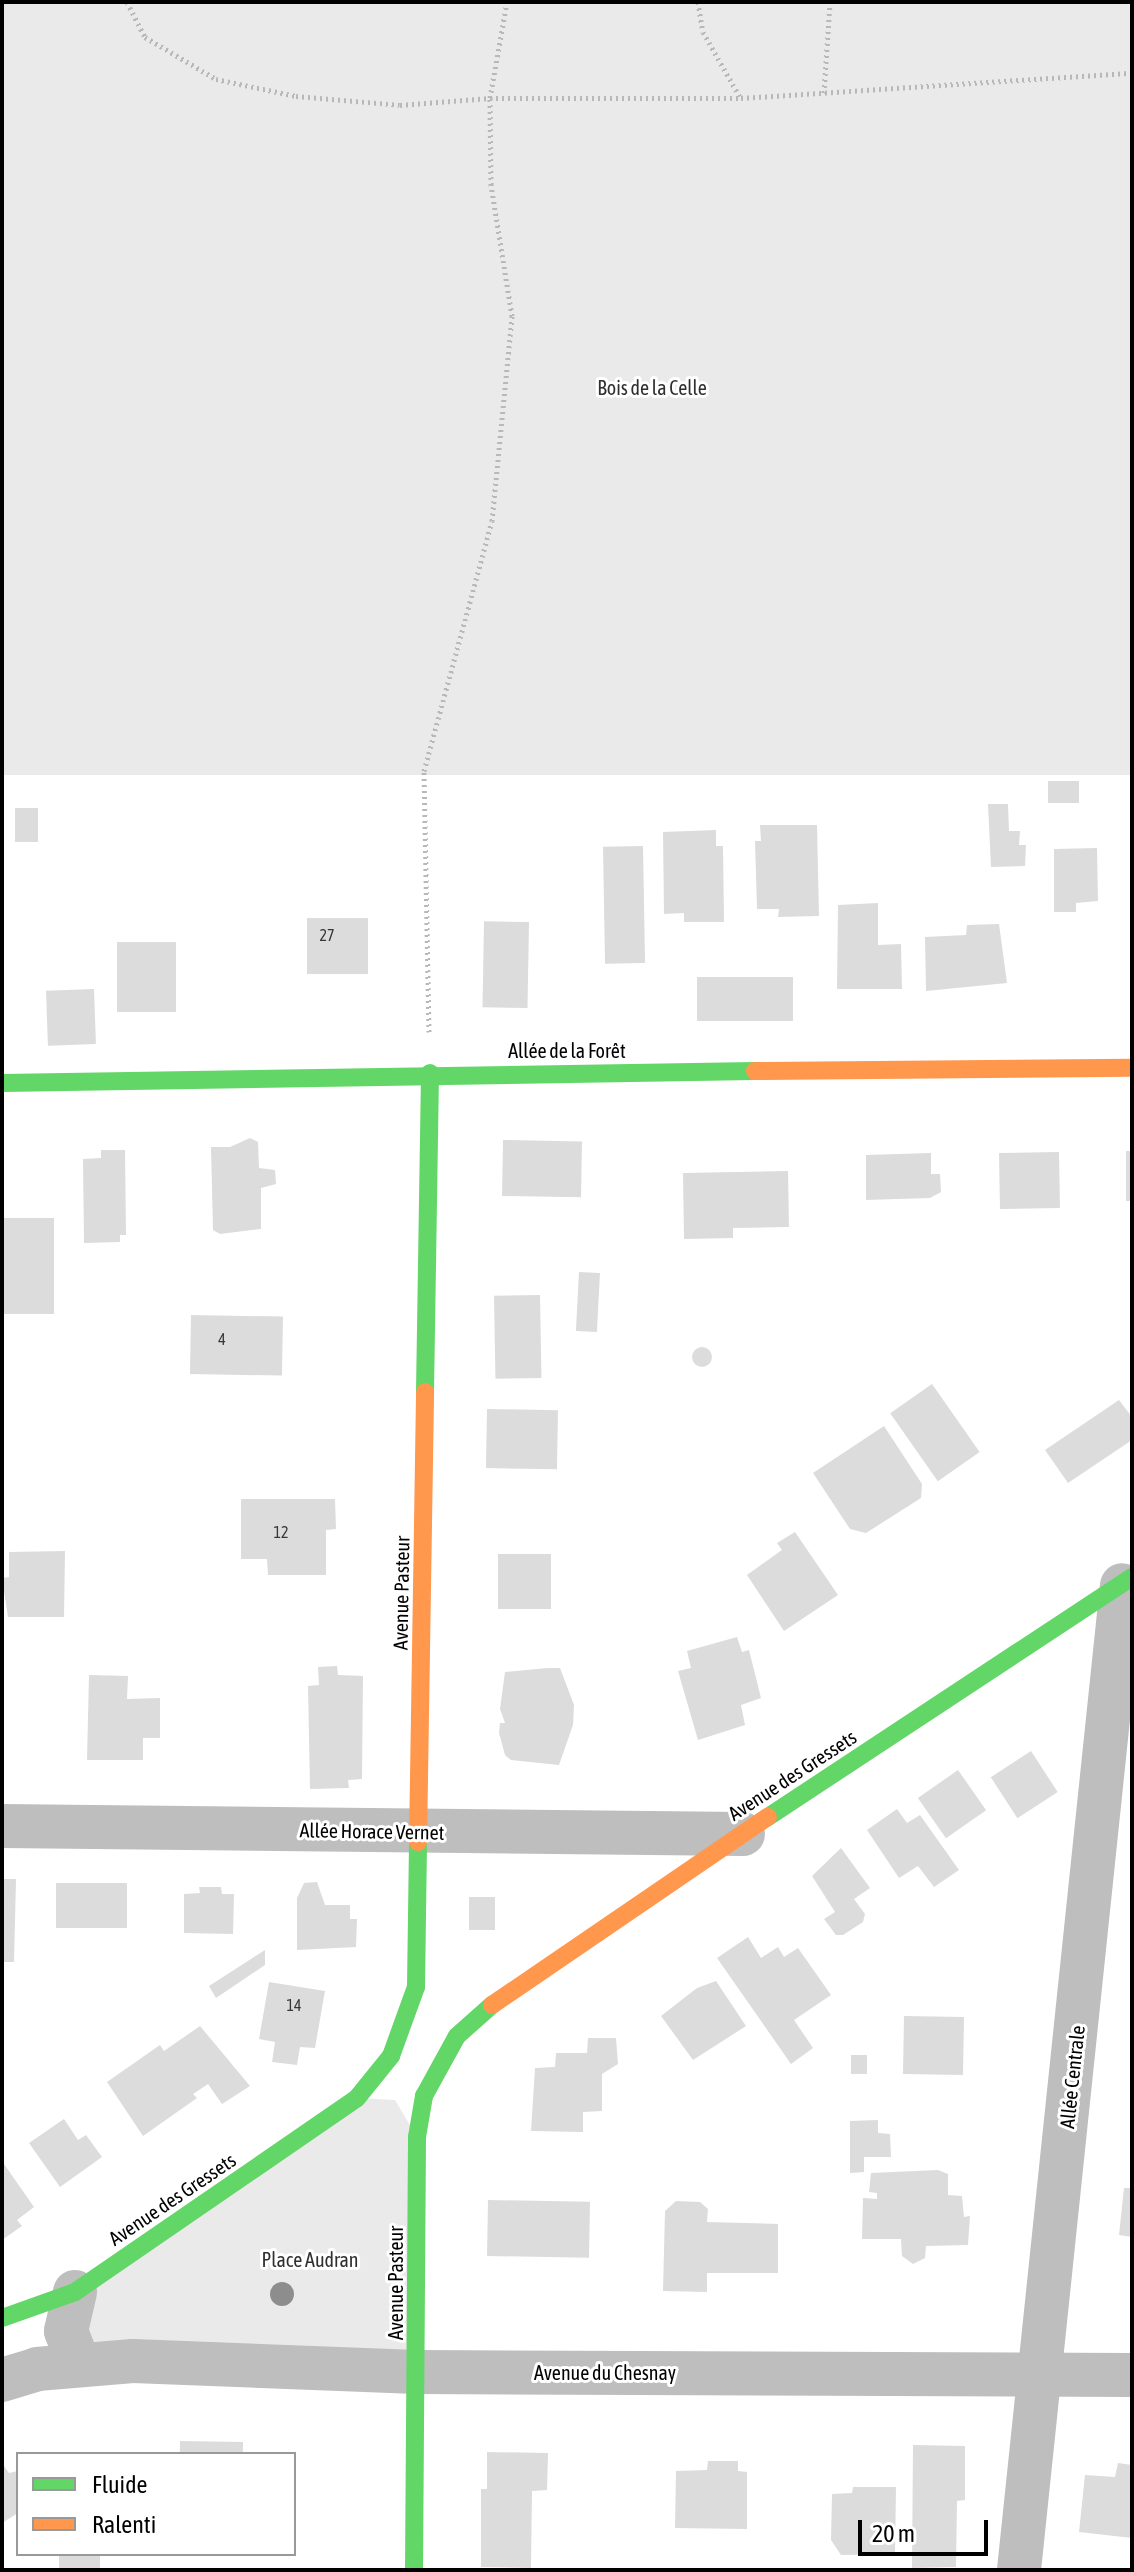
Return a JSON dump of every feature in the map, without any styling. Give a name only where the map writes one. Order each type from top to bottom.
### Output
[{"type":"street","name":"Allée de la Forêt","points":[[2,1083],[430,1073],[1132,1068]]},
{"type":"street","name":"Avenue Pasteur","points":[[357,2098],[391,2056],[416,1987],[430,1073]]},
{"type":"street","name":"Avenue des Gressets","points":[[479,2014],[743,1834],[1127,1581]]},
{"type":"street","name":"Allée Centrale","points":[[1019,2570],[1127,1581]]},
{"type":"street","name":"Allée Horace Vernet","points":[[2,1826],[743,1834]]},
{"type":"street","name":"Avenue Pasteur","points":[[414,2570],[417,2137],[424,2096],[457,2036],[479,2014]]},
{"type":"street","name":"Avenue des Gressets","points":[[2,2318],[75,2292],[357,2098]]},
{"type":"street","points":[[75,2292],[66,2331],[78,2363]]},
{"type":"street","name":"Avenue du Chesnay","points":[[2,2380],[78,2363],[417,2372],[1132,2375]]},
{"type":"path","points":[[127,2],[145,37],[216,79],[296,96],[400,105],[490,98],[741,98],[1132,73]]},
{"type":"path","points":[[430,1073],[424,771],[492,521],[512,316],[491,185],[490,98],[507,2]]},
{"type":"path","points":[[698,2],[703,32],[741,98]]},
{"type":"path","points":[[824,93],[830,2]]},
{"type":"green space","name":"Bois de la Celle","points":[[2,2],[1132,2],[1132,775],[2,775]]},
{"type":"green space","name":"Place Audran","points":[[357,2098],[395,2100],[417,2137],[417,2372],[78,2363],[75,2292]]},
{"type":"building","points":[[1048,781],[1079,781],[1079,803],[1048,803]]},
{"type":"building","points":[[988,804],[1008,804],[1009,831],[1020,831],[1019,845],[1026,845],[1025,866],[991,867]]},
{"type":"building","points":[[15,808],[38,808],[38,842],[15,842]]},
{"type":"building","points":[[760,825],[817,825],[819,916],[778,917],[779,909],[757,909],[755,841],[761,841]]},
{"type":"building","points":[[716,830],[716,846],[723,846],[724,922],[684,922],[684,913],[664,914],[663,832]]},
{"type":"building","points":[[643,846],[645,963],[605,964],[603,847]]},
{"type":"building","points":[[1097,848],[1098,901],[1076,903],[1076,912],[1054,912],[1054,849]]},
{"type":"building","points":[[878,903],[878,945],[901,944],[902,989],[837,989],[838,905]]},
{"type":"building","points":[[307,918],[368,918],[368,974],[307,974]]},
{"type":"building","points":[[484,921],[529,922],[527,1008],[483,1007]]},
{"type":"building","points":[[999,924],[1007,983],[926,991],[925,937],[966,935],[967,925]]},
{"type":"building","points":[[117,942],[176,942],[176,1012],[117,1012]]},
{"type":"building","points":[[697,977],[793,977],[793,1021],[697,1021]]},
{"type":"building","points":[[94,989],[96,1044],[48,1046],[46,991]]},
{"type":"building","points":[[250,1138],[258,1142],[259,1168],[275,1170],[276,1184],[261,1188],[261,1229],[220,1234],[213,1230],[211,1147],[230,1147]]},
{"type":"building","points":[[503,1140],[582,1141],[581,1197],[502,1196]]},
{"type":"building","points":[[101,1150],[125,1150],[126,1235],[120,1235],[120,1242],[84,1243],[83,1159],[101,1158]]},
{"type":"building","points":[[1126,1151],[1132,1151],[1132,1201],[1126,1201]]},
{"type":"building","points":[[1059,1152],[1060,1208],[1000,1209],[999,1153]]},
{"type":"building","points":[[931,1153],[931,1174],[940,1174],[941,1192],[930,1198],[866,1200],[866,1155]]},
{"type":"building","points":[[788,1171],[789,1227],[733,1228],[733,1238],[684,1239],[683,1173]]},
{"type":"building","points":[[2,1218],[54,1218],[54,1314],[2,1314]]},
{"type":"building","points":[[579,1272],[600,1273],[597,1332],[576,1331]]},
{"type":"building","points":[[540,1295],[541,1378],[495,1379],[494,1296]]},
{"type":"building","points":[[191,1315],[283,1317],[282,1376],[190,1374]]},
{"type":"building","points":[[702,1347],[709,1350],[712,1357],[709,1364],[702,1367],[695,1364],[692,1357],[695,1350]]},
{"type":"building","points":[[932,1384],[980,1452],[938,1481],[890,1413]]},
{"type":"building","points":[[1119,1400],[1132,1417],[1132,1440],[1068,1483],[1045,1450]]},
{"type":"building","points":[[487,1409],[558,1410],[557,1469],[486,1468]]},
{"type":"building","points":[[884,1426],[922,1484],[921,1498],[866,1533],[850,1529],[813,1473]]},
{"type":"building","points":[[241,1499],[335,1499],[336,1529],[326,1530],[326,1575],[268,1575],[267,1559],[241,1559]]},
{"type":"building","points":[[795,1532],[838,1595],[784,1631],[747,1575],[782,1550],[777,1543]]},
{"type":"building","points":[[65,1551],[64,1617],[8,1617],[2,1578],[9,1577],[9,1552]]},
{"type":"building","points":[[498,1554],[551,1554],[551,1609],[498,1609]]},
{"type":"building","points":[[737,1637],[742,1652],[749,1650],[761,1698],[741,1705],[745,1725],[698,1740],[678,1671],[691,1668],[687,1651]]},
{"type":"building","points":[[337,1666],[338,1675],[363,1676],[362,1779],[348,1780],[349,1788],[310,1789],[308,1686],[319,1685],[318,1667]]},
{"type":"building","points":[[560,1668],[574,1705],[573,1725],[559,1765],[511,1760],[505,1755],[499,1733],[500,1723],[505,1723],[500,1709],[505,1672]]},
{"type":"building","points":[[89,1675],[128,1676],[127,1699],[160,1698],[160,1738],[143,1738],[143,1760],[87,1760]]},
{"type":"building","points":[[1031,1751],[1058,1792],[1017,1818],[991,1777]]},
{"type":"building","points":[[958,1770],[986,1810],[946,1838],[918,1798]]},
{"type":"building","points":[[897,1809],[907,1823],[920,1815],[959,1870],[934,1887],[918,1866],[899,1878],[867,1830]]},
{"type":"building","points":[[841,1848],[870,1888],[854,1899],[865,1914],[863,1922],[843,1935],[836,1935],[824,1919],[835,1912],[812,1876]]},
{"type":"building","points":[[2,1879],[16,1879],[14,1962],[2,1962]]},
{"type":"building","points":[[317,1882],[325,1905],[350,1905],[350,1919],[357,1919],[356,1947],[297,1950],[297,1898],[304,1883]]},
{"type":"building","points":[[56,1883],[127,1883],[127,1928],[56,1928]]},
{"type":"building","points":[[199,1887],[221,1887],[222,1894],[234,1894],[233,1934],[184,1933],[184,1894],[200,1893]]},
{"type":"building","points":[[469,1897],[495,1897],[495,1930],[469,1930]]},
{"type":"building","points":[[748,1937],[761,1958],[778,1947],[784,1957],[798,1948],[831,1995],[794,2020],[813,2048],[791,2064],[717,1958]]},
{"type":"building","points":[[265,1950],[265,1965],[216,1998],[209,1986]]},
{"type":"building","points":[[716,1981],[746,2026],[693,2060],[661,2016],[697,1988]]},
{"type":"building","points":[[269,1982],[325,1991],[315,2048],[300,2047],[297,2065],[272,2062],[275,2042],[259,2039]]},
{"type":"building","points":[[904,2016],[964,2017],[963,2075],[903,2074]]},
{"type":"building","points":[[200,2026],[250,2086],[222,2104],[208,2084],[193,2094],[197,2098],[143,2136],[107,2082],[160,2045],[164,2051]]},
{"type":"building","points":[[588,2038],[616,2038],[618,2064],[602,2074],[602,2111],[583,2112],[583,2132],[531,2131],[535,2068],[555,2067],[556,2053],[587,2053]]},
{"type":"building","points":[[851,2055],[867,2055],[867,2074],[851,2074]]},
{"type":"building","points":[[64,2119],[78,2140],[86,2135],[102,2157],[60,2187],[29,2143]]},
{"type":"building","points":[[878,2120],[878,2133],[890,2134],[891,2157],[864,2157],[864,2172],[850,2173],[850,2121]]},
{"type":"building","points":[[4,2164],[34,2207],[17,2220],[22,2226],[2,2240]]},
{"type":"building","points":[[938,2170],[948,2174],[948,2195],[962,2196],[964,2217],[970,2216],[968,2245],[926,2246],[925,2258],[913,2264],[902,2256],[901,2239],[862,2239],[863,2198],[877,2199],[877,2193],[869,2192],[871,2173]]},
{"type":"building","points":[[1124,2188],[1132,2188],[1132,2237],[1119,2235]]},
{"type":"building","points":[[488,2200],[590,2202],[589,2258],[487,2256]]},
{"type":"building","points":[[676,2201],[700,2202],[708,2209],[707,2222],[778,2224],[778,2273],[707,2273],[707,2292],[663,2291],[665,2211]]},
{"type":"building","points":[[180,2441],[243,2442],[243,2452],[180,2452]]},
{"type":"building","points":[[913,2445],[965,2446],[965,2500],[957,2501],[956,2567],[912,2568]]},
{"type":"building","points":[[487,2452],[548,2453],[547,2490],[532,2491],[531,2568],[481,2567],[481,2489],[487,2489]]},
{"type":"building","points":[[708,2461],[738,2461],[738,2471],[747,2472],[747,2529],[675,2528],[676,2471],[707,2470]]},
{"type":"building","points":[[2,2463],[9,2473],[16,2471],[16,2514],[2,2523]]},
{"type":"building","points":[[1118,2463],[1132,2465],[1132,2538],[1079,2532],[1085,2475],[1115,2477]]},
{"type":"building","points":[[853,2487],[896,2487],[895,2554],[841,2555],[831,2540],[832,2494],[852,2493]]},
{"type":"building","points":[[59,2556],[100,2556],[100,2570],[59,2570]]},
{"type":"traffic: fast","points":[[2,1083],[755,1071]]},
{"type":"traffic: fast","points":[[425,1392],[430,1073]]},
{"type":"traffic: fast","points":[[768,1817],[1132,1577]]},
{"type":"traffic: fast","points":[[2,2318],[75,2292],[357,2098],[391,2056],[416,1987],[418,1842]]},
{"type":"traffic: fast","points":[[414,2570],[417,2137],[424,2096],[457,2036],[492,2005]]},
{"type":"traffic: slow","points":[[755,1071],[1132,1068]]},
{"type":"traffic: slow","points":[[418,1842],[425,1392]]},
{"type":"traffic: slow","points":[[492,2005],[768,1817]]}]
